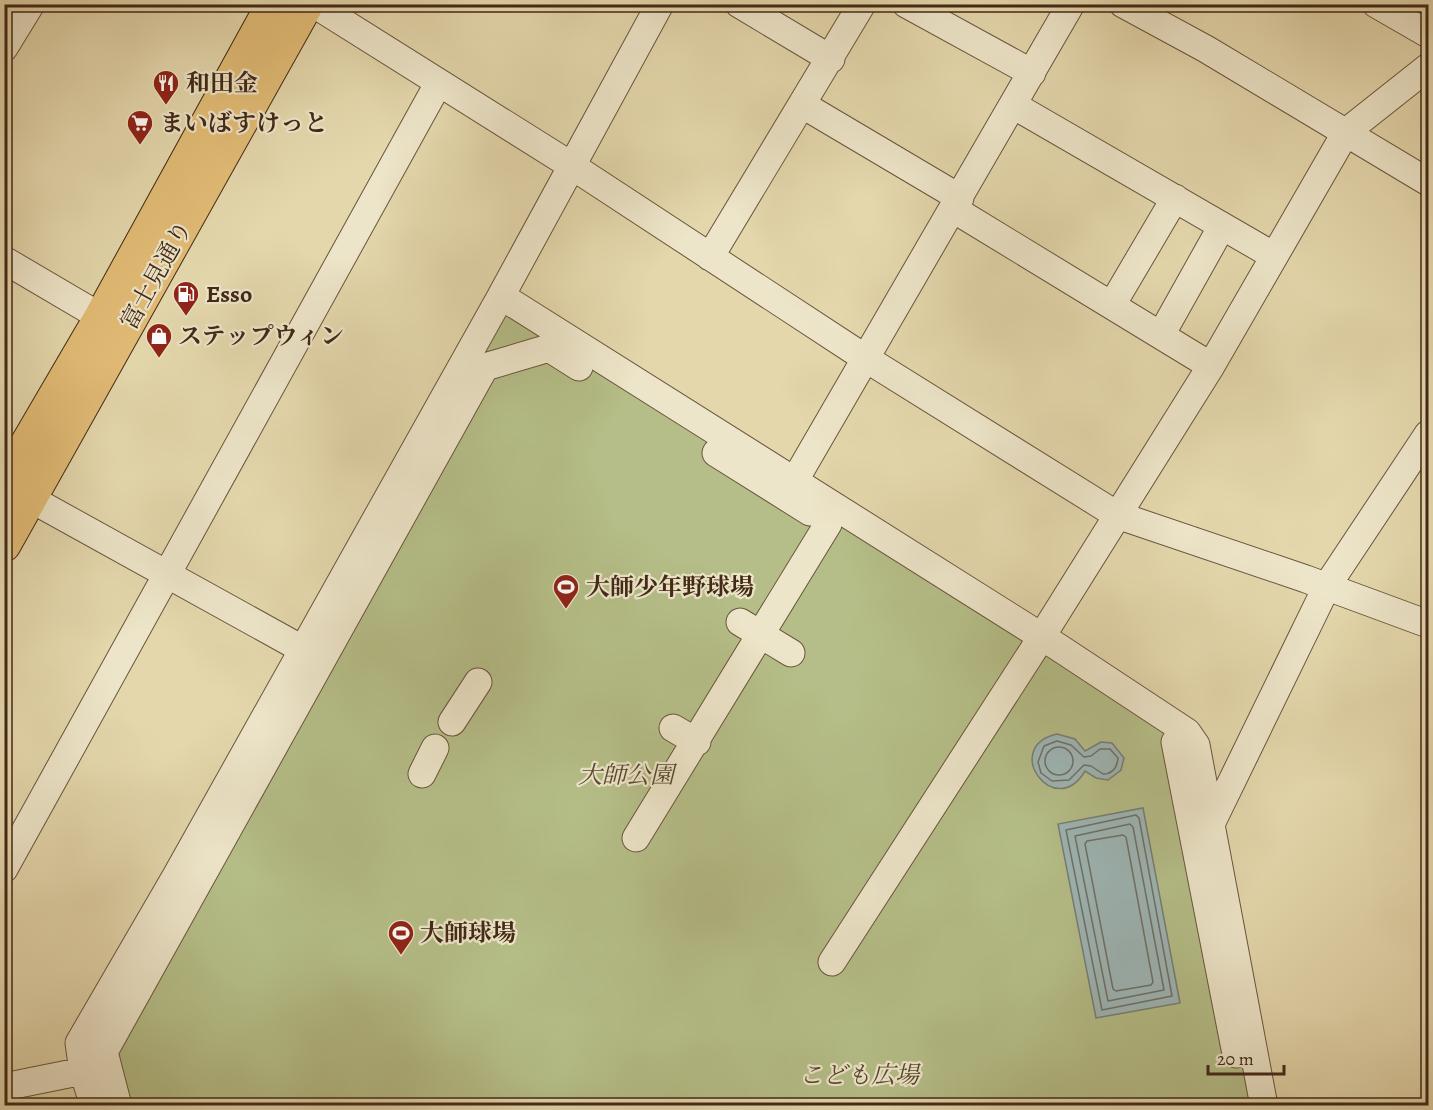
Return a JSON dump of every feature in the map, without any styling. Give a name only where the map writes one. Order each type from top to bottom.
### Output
[{"type":"highway","name":"富士見通り","points":[[4,545],[13,498],[101,317],[273,4]]},
{"type":"highway","name":"富士見通り","points":[[13,498],[307,4]]},
{"type":"street","points":[[4,48],[31,4]]},
{"type":"street","points":[[314,4],[438,84],[572,166],[866,358],[1117,515],[1327,586],[1428,624]]},
{"type":"street","points":[[94,1106],[83,1071],[79,1042],[176,876],[501,296],[660,4]]},
{"type":"street","points":[[739,4],[831,59]]},
{"type":"street","points":[[710,257],[862,4]]},
{"type":"street","points":[[906,4],[1032,73]]},
{"type":"street","points":[[795,480],[1071,4]]},
{"type":"street","points":[[1123,4],[1206,49],[1428,182]]},
{"type":"street","points":[[1376,4],[1428,34]]},
{"type":"street","points":[[832,962],[1037,644],[1211,366],[1346,132],[1428,67]]},
{"type":"street","points":[[4,869],[438,84]]},
{"type":"street","points":[[803,105],[1112,305],[1211,366]]},
{"type":"street","points":[[1013,105],[1274,256]]},
{"type":"street","points":[[1112,305],[1175,198]]},
{"type":"street","points":[[1161,335],[1222,226]]},
{"type":"street","points":[[4,260],[101,317]]},
{"type":"street","points":[[501,296],[795,480],[1037,644],[1177,743],[1245,1106]]},
{"type":"street","points":[[118,1106],[104,1052],[484,368],[549,348],[828,524],[1187,732],[1196,745],[1212,822],[1264,1106]]},
{"type":"street","points":[[1212,822],[1327,586],[1428,434]]},
{"type":"street","points":[[13,498],[168,572],[302,649]]},
{"type":"street","points":[[636,838],[697,742],[750,628],[828,524]]},
{"type":"street","points":[[750,628],[791,653]]},
{"type":"street","points":[[453,722],[478,682]]},
{"type":"street","points":[[673,728],[697,742]]},
{"type":"street","points":[[422,774],[435,748]]},
{"type":"street","points":[[4,1087],[83,1071]]},
{"type":"green space","name":"大師公園","points":[[513,314],[1188,743],[1253,1105],[107,1106],[129,983],[503,316]]},
{"type":"water","points":[[1057,734],[1075,739],[1085,751],[1101,742],[1112,743],[1124,758],[1121,770],[1108,780],[1096,778],[1085,771],[1073,785],[1060,789],[1048,785],[1038,776],[1033,765],[1033,752],[1041,741]]},
{"type":"water","points":[[1143,808],[1180,1003],[1096,1018],[1058,824]]},
{"type":"place","name":"和田金","points":[[166,106]]},
{"type":"place","name":"まいばすけっと","points":[[140,146]]},
{"type":"place","name":"Esso","points":[[186,317]]},
{"type":"place","name":"ステップウィン","points":[[159,359]]},
{"type":"place","name":"大師少年野球場","points":[[566,610]]},
{"type":"place","name":"大師球場","points":[[401,956]]},
{"type":"park label","name":"こども広場","points":[[859,1075]]}]
